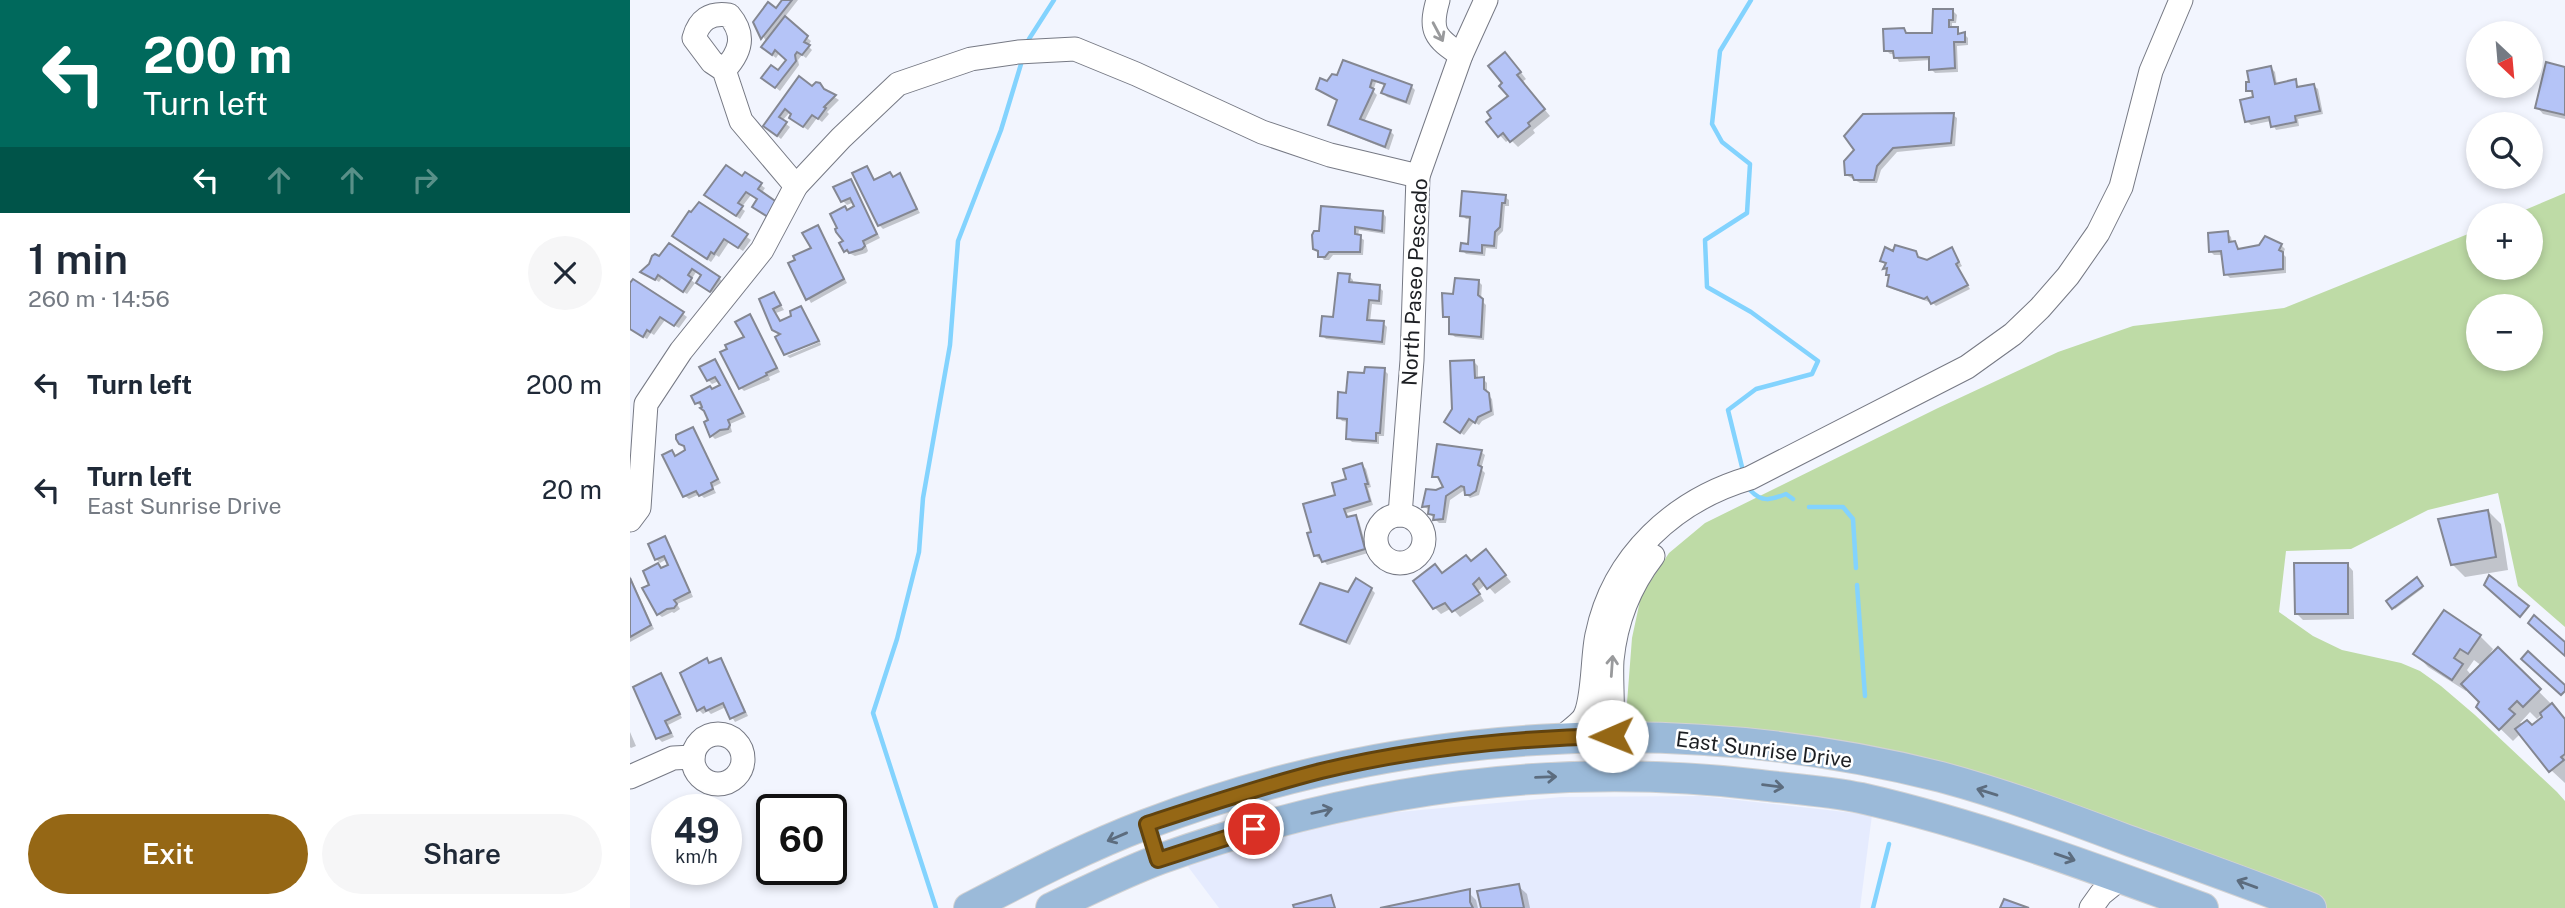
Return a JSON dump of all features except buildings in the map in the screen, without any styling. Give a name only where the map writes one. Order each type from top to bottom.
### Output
[{"type":"main road","name":"East Sunrise Drive","points":[[969,908],[1042,871],[1147,824],[1236,794],[1334,768],[1456,747],[1563,737],[1612,736],[1713,740],[1831,756],[1941,778],[2036,807],[2311,908]]},
{"type":"main road","name":"East Sunrise Drive","points":[[1051,908],[1158,860],[1278,821],[1390,796],[1456,785],[1588,776],[1718,779],[1859,798],[2025,843],[2203,908]]},
{"type":"main road","points":[[2025,843],[2036,807]]},
{"type":"main road","points":[[1147,824],[1158,860]]},
{"type":"street","points":[[1438,0],[1432,19],[1435,31],[1447,46],[1461,55]]},
{"type":"street","name":"North Paseo Pescado","points":[[1400,515],[1412,360],[1418,176],[1461,55],[1486,0]]},
{"type":"street","points":[[1563,737],[1584,718],[1589,705],[1597,635],[1605,606],[1618,577],[1655,530],[1689,503],[1722,486],[1750,478],[1967,367],[2013,334],[2040,309],[2068,276],[2098,233],[2121,187],[2151,71],[2181,0]]},
{"type":"street","points":[[630,520],[639,508],[646,404],[681,351],[762,250],[796,186],[841,138],[898,84],[971,59],[1018,52],[1075,49],[1262,132],[1330,155],[1418,176]]},
{"type":"street","points":[[724,70],[741,121],[796,186]]},
{"type":"street","points":[[1588,776],[1603,761],[1612,736],[1610,693],[1614,645],[1622,607],[1635,579],[1678,530],[1709,507],[1731,495],[1750,478]]},
{"type":"street","points":[[630,777],[673,758],[693,757]]},
{"type":"street","points":[[2091,908],[2101,894],[2122,877]]},
{"type":"shaded area","points":[[1701,796],[1872,815],[1860,908],[1219,908],[1186,864],[1276,835],[1367,815],[1561,797]]},
{"type":"green space","points":[[2565,193],[2565,627],[2518,586],[2498,493],[2428,510],[2351,549],[2286,551],[2279,612],[2313,636],[2342,650],[2401,663],[2420,671],[2475,715],[2557,792],[2565,801],[2565,908],[2311,908],[2037,807],[1713,740],[1626,716],[1632,638],[1641,596],[1669,553],[1705,523],[2058,352],[2133,326],[2284,308],[2466,235],[2466,280],[2543,280],[2541,203]]},
{"type":"waterway","points":[[1029,39],[1054,0]]},
{"type":"waterway","points":[[1743,471],[1728,410],[1756,389],[1812,374],[1818,361],[1751,312],[1707,287],[1705,240],[1747,213],[1750,164],[1722,142],[1712,124],[1720,51],[1751,0]]},
{"type":"waterway","points":[[936,908],[873,713],[897,639],[919,552],[923,498],[950,345],[958,241],[1001,130],[1021,64]]},
{"type":"waterway","points":[[1750,490],[1763,499],[1786,494],[1793,499]]},
{"type":"waterway","points":[[1809,507],[1843,507],[1853,519],[1856,568]]},
{"type":"waterway","points":[[1857,585],[1865,696]]},
{"type":"waterway","points":[[1873,908],[1889,844]]},
{"type":"route","points":[[1254,829],[1158,860],[1147,824],[1236,794],[1322,771],[1393,756],[1563,737],[1612,736]]}]
